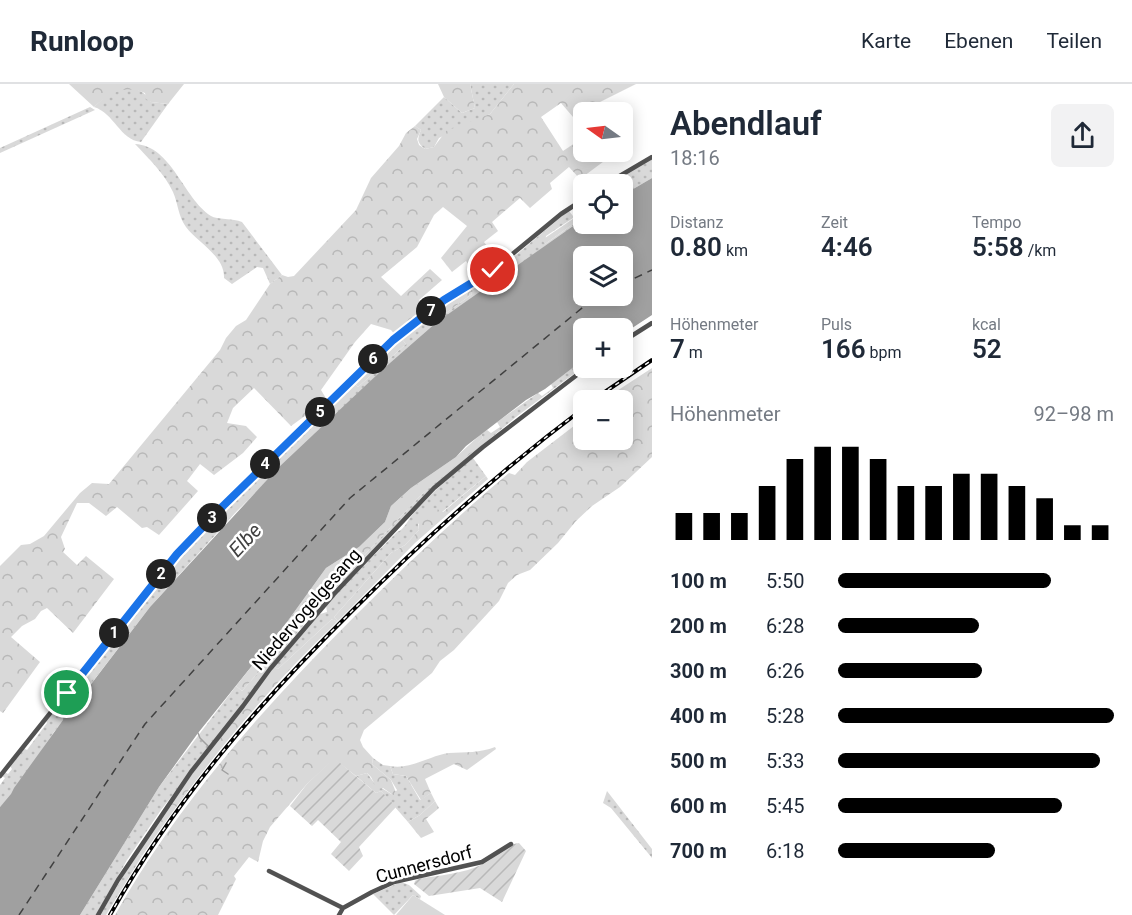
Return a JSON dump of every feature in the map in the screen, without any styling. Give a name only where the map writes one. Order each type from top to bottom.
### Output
[{"type":"street","points":[[623,174],[652,157]]},
{"type":"street","points":[[0,776],[177,554],[261,469],[393,340],[444,300],[493,270],[553,220],[573,206]]},
{"type":"street","points":[[633,335],[652,323]]},
{"type":"street","name":"Niedervogelgesang","points":[[98,915],[118,880],[191,772],[270,669],[321,609],[440,483],[573,378]]},
{"type":"street","name":"Cunnersdorf","points":[[343,908],[394,882],[482,862],[511,844]]},
{"type":"street","points":[[270,871],[343,908],[339,915]]},
{"type":"green space","points":[[69,84],[184,84],[168,104],[151,102],[146,99],[145,93],[131,89],[111,94],[94,107]]},
{"type":"green space","points":[[438,84],[470,84],[475,108],[462,113],[444,97]]},
{"type":"green space","points":[[470,84],[514,84],[490,114],[439,138],[434,147],[425,149],[418,141],[421,130],[415,126],[444,97],[462,113],[475,108]]},
{"type":"green space","points":[[514,84],[636,84],[600,102],[573,102],[573,117],[561,103],[541,117],[563,151],[573,144],[573,162],[603,162],[587,174],[575,174],[569,167],[550,183],[552,189],[530,208],[520,198],[492,222],[498,231],[484,242],[490,250],[474,271],[466,261],[452,272],[441,258],[467,226],[443,207],[434,215],[417,247],[381,277],[401,296],[430,269],[442,280],[419,300],[428,312],[396,336],[391,330],[371,324],[355,342],[321,390],[327,400],[291,426],[254,388],[233,408],[227,423],[246,426],[257,437],[243,453],[214,475],[200,464],[187,481],[198,491],[159,535],[147,527],[142,528],[117,507],[106,516],[89,503],[77,503],[61,537],[65,549],[63,552],[77,565],[86,556],[114,579],[73,633],[47,608],[11,637],[40,662],[3,713],[0,711],[0,566],[21,545],[30,544],[44,536],[80,493],[92,483],[109,484],[220,350],[236,326],[246,320],[270,284],[282,275],[294,276],[356,210],[371,178],[399,146],[406,133],[415,126],[421,130],[417,139],[419,145],[425,149],[434,147],[446,131],[490,114]]},
{"type":"green space","points":[[126,88],[141,91],[151,102],[168,104],[141,142],[128,137],[107,115],[94,107],[108,94]]},
{"type":"green space","points":[[90,107],[95,110],[0,153],[0,148]]},
{"type":"green space","points":[[135,144],[148,147],[159,154],[201,208],[211,216],[242,222],[282,275],[270,284],[263,268],[257,267],[232,284],[224,278],[216,256],[183,223],[173,192],[165,179]]},
{"type":"green space","points":[[652,158],[652,178],[633,189],[633,174],[626,174]]},
{"type":"green space","points":[[569,211],[573,218],[546,236],[545,244],[573,224],[573,226],[382,370],[236,512],[150,607],[54,732],[12,794],[0,807],[0,785],[5,778],[2,776],[5,772],[8,774],[12,769],[10,766],[23,748],[27,750],[47,723],[46,721],[191,542],[262,469],[353,382],[358,387],[406,344],[400,337],[423,319],[430,325],[472,294],[469,287],[516,255]]},
{"type":"green space","points":[[573,219],[573,224],[545,244],[542,240]]},
{"type":"green space","points":[[469,287],[472,294],[430,325],[423,319],[445,302]]},
{"type":"green space","points":[[400,337],[406,344],[358,387],[353,382]]},
{"type":"green space","points":[[573,368],[573,374],[516,417],[444,477],[307,621],[268,668],[242,706],[161,810],[127,860],[96,915],[80,915],[159,787],[236,686],[242,691],[317,605],[422,494],[483,438],[481,434],[487,430],[491,433],[500,427],[497,422],[538,393],[542,396],[553,388],[551,384]]},
{"type":"green space","points":[[652,368],[652,457],[620,487],[592,506],[530,570],[517,575],[508,583],[499,601],[454,650],[440,661],[432,673],[364,730],[360,740],[363,747],[373,758],[372,764],[391,780],[397,795],[383,788],[377,789],[367,773],[356,776],[334,759],[307,784],[270,827],[263,841],[258,862],[249,857],[234,876],[236,879],[218,915],[115,915],[140,873],[195,794],[257,720],[322,649],[469,507],[509,473],[515,475],[527,462],[573,427],[573,450],[633,450],[633,390],[618,390]]},
{"type":"green space","points":[[481,434],[483,438],[478,443],[478,447],[422,494],[317,605],[242,691],[236,686],[326,568],[359,547],[385,522],[391,506],[411,488],[456,457]]},
{"type":"green space","points":[[473,458],[486,476],[442,512],[418,524],[419,530],[405,545],[391,553],[334,617],[337,622],[332,619],[278,669],[274,667],[317,615],[327,612],[326,605],[335,595],[402,529],[427,499]]},
{"type":"green space","points":[[486,476],[488,479],[415,543],[338,621],[334,617],[391,553],[405,545],[419,530],[420,519],[425,514],[435,508],[443,512]]},
{"type":"green space","points":[[332,619],[337,622],[283,677],[233,734],[209,763],[142,856],[137,853],[192,774],[274,667],[278,669]]},
{"type":"green space","points":[[495,747],[496,749],[467,770],[454,764],[425,779],[431,793],[421,800],[406,776],[393,774],[390,766],[405,766],[449,753]]},
{"type":"green space","points":[[334,758],[376,793],[381,791],[396,807],[359,847],[363,856],[349,871],[331,854],[341,842],[318,820],[312,826],[290,806],[307,784]]},
{"type":"green space","points":[[373,758],[383,765],[390,766],[393,774],[406,776],[420,800],[431,793],[435,801],[420,815],[408,822],[381,791],[376,793],[356,776],[367,773],[375,784],[393,795],[397,790],[391,780],[372,764]]},
{"type":"green space","points":[[607,791],[652,849],[652,858],[611,808],[603,803]]},
{"type":"green space","points":[[435,801],[439,808],[426,819],[434,832],[421,838],[408,822],[420,815]]},
{"type":"green space","points":[[519,843],[526,851],[502,902],[480,888],[429,896],[414,884],[418,879],[476,867],[509,846]]},
{"type":"green space","points":[[137,853],[142,856],[106,915],[100,915]]},
{"type":"green space","points":[[401,882],[409,885],[421,896],[420,899],[413,895],[394,915],[373,894]]},
{"type":"green space","points":[[413,895],[445,915],[396,915]]},
{"type":"water","name":"Elbe","points":[[652,178],[652,315],[633,327],[633,318],[573,318],[573,368],[526,400],[466,446],[456,457],[411,488],[391,506],[385,522],[359,547],[326,568],[159,787],[80,915],[0,915],[0,807],[63,720],[64,713],[69,713],[150,607],[278,468],[382,370],[437,322],[573,226],[573,234],[633,234],[633,189]]},
{"type":"waterway","points":[[198,733],[208,746]]},
{"type":"waterway","points":[[226,763],[222,770],[228,774]]},
{"type":"ferry route","points":[[633,279],[652,270]]},
{"type":"ferry route","points":[[19,915],[145,724],[350,498],[584,306]]},
{"type":"railway","points":[[608,390],[652,360]]},
{"type":"railway","points":[[110,915],[135,873],[190,793],[251,718],[317,646],[436,531],[493,480],[573,417]]},
{"type":"route","points":[[67,693],[177,554],[223,506],[393,340],[444,300],[493,270]]}]
